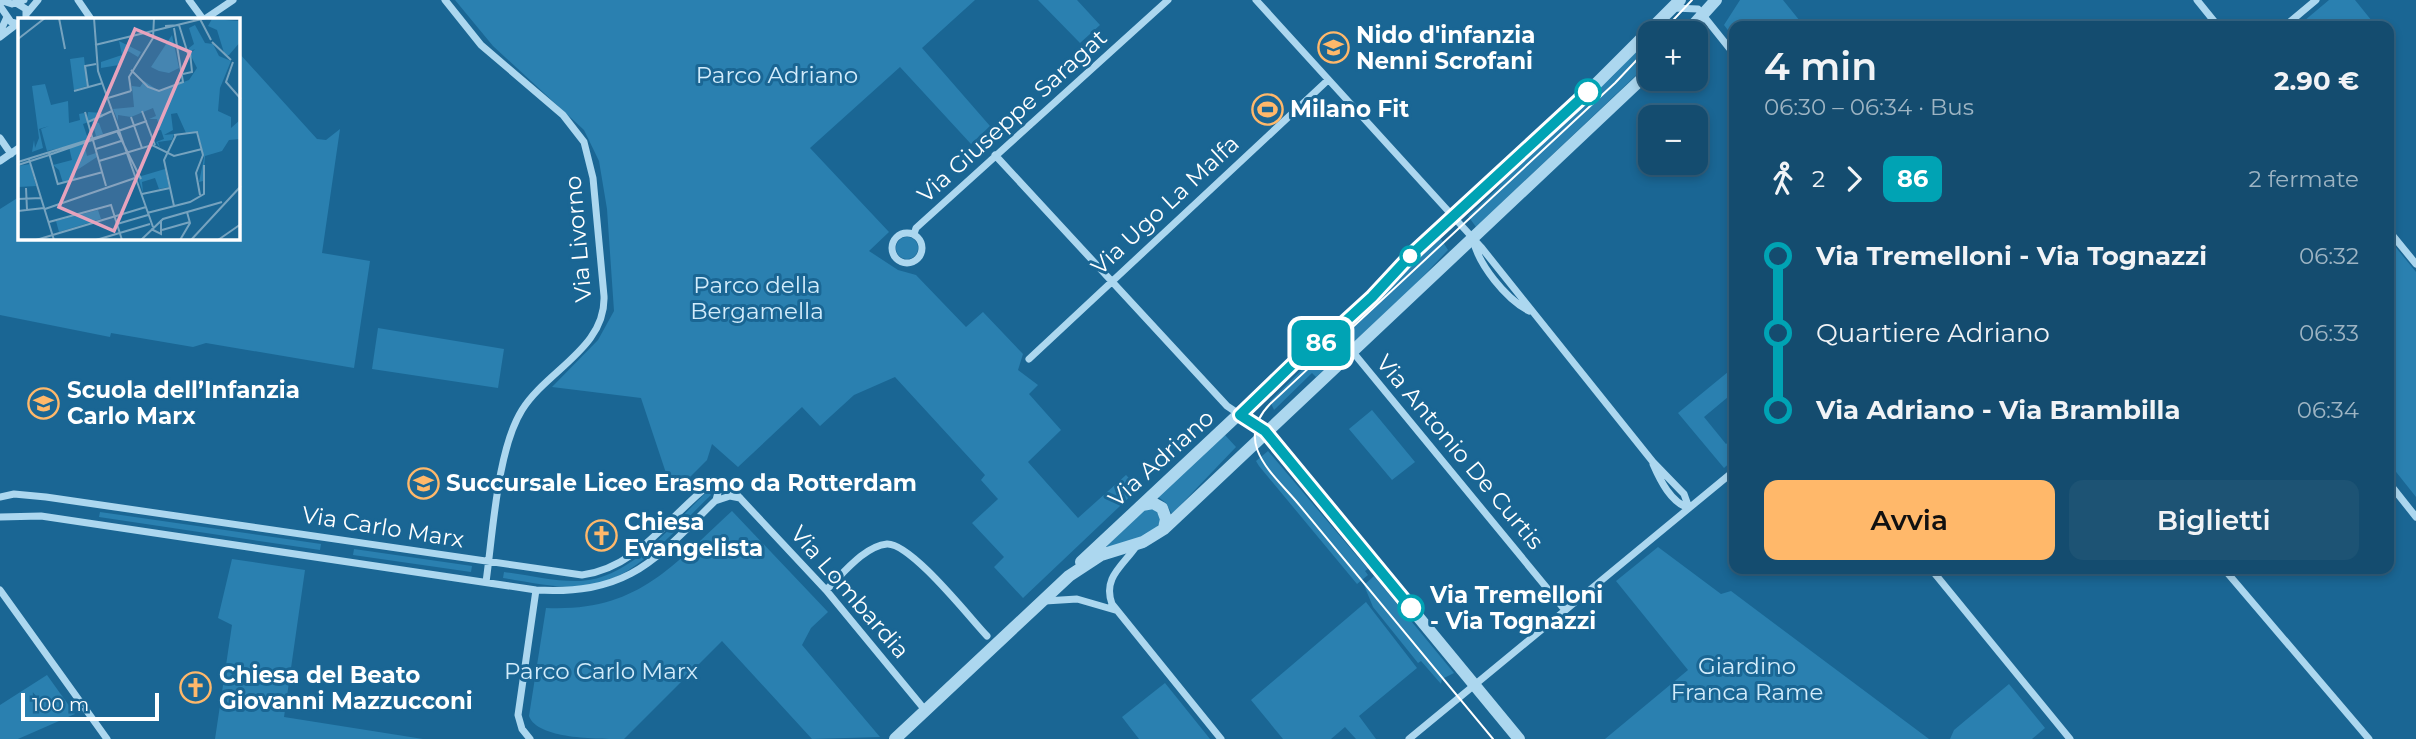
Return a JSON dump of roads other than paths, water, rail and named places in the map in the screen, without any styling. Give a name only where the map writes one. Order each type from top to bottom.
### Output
[{"type":"street","points":[[0,0],[25,6],[27,17]]},
{"type":"street","points":[[0,34],[14,4],[24,0]]},
{"type":"street","points":[[27,17],[37,0]]},
{"type":"street","points":[[78,0],[90,18]]},
{"type":"street","points":[[189,0],[203,18]]},
{"type":"street","points":[[206,18],[233,0]]},
{"type":"street","name":"Via Livorno","points":[[445,0],[481,45],[563,115],[584,142],[593,178],[604,296],[603,314],[595,333],[530,399],[515,423],[507,446],[486,582]]},
{"type":"street","name":"Via Giuseppe Saragat","points":[[914,234],[916,228],[995,155],[1168,0]]},
{"type":"street","points":[[1256,0],[1472,239],[1476,254],[1510,296],[1531,312],[1653,462],[1684,494],[1689,508]]},
{"type":"street","points":[[1704,15],[1705,0]]},
{"type":"street","points":[[1698,21],[1716,0]]},
{"type":"street","points":[[2197,0],[2214,21]]},
{"type":"street","points":[[2291,21],[2316,0]]},
{"type":"street","points":[[1675,4],[1693,7],[1704,15],[1729,48]]},
{"type":"street","name":"Via Adriano","points":[[895,739],[1298,359],[1325,340],[1372,297],[1452,217],[1588,92],[1675,4]]},
{"type":"street","points":[[0,6],[7,16],[18,23]]},
{"type":"street","points":[[0,34],[18,25]]},
{"type":"street","name":"Via Ugo La Malfa","points":[[1029,359],[1328,80]]},
{"type":"street","name":"Via Adriano","points":[[1069,576],[1101,555],[1137,544],[1164,529],[1638,82]]},
{"type":"street","points":[[0,138],[10,154]]},
{"type":"street","points":[[0,161],[18,149]]},
{"type":"street","points":[[995,155],[1227,406],[1265,431],[1519,739]]},
{"type":"street","name":"Via Giuseppe Saragat","points":[[901,234],[914,234],[921,242],[921,255],[913,262],[902,263],[893,255],[892,243],[901,234]]},
{"type":"street","points":[[2394,237],[2416,264]]},
{"type":"street","name":"Via Antonio De Curtis","points":[[1352,351],[1565,610]]},
{"type":"street","points":[[1409,739],[1729,475]]},
{"type":"street","points":[[733,488],[719,494],[716,482],[725,482],[733,488],[744,500]]},
{"type":"street","name":"Via Carlo Marx","points":[[0,495],[14,494],[577,575],[611,568],[634,554],[703,490],[716,482]]},
{"type":"street","points":[[2394,489],[2416,517]]},
{"type":"street","name":"Via Carlo Marx","points":[[0,519],[10,515],[41,516],[536,590],[579,591],[618,581],[651,560],[719,494]]},
{"type":"street","points":[[713,502],[730,496],[744,500]]},
{"type":"street","name":"Via Lombardia","points":[[744,500],[826,590],[925,710]]},
{"type":"street","points":[[1138,508],[1150,503],[1160,506],[1166,516],[1164,529]]},
{"type":"street","points":[[1137,544],[1111,578],[1110,597],[1116,610],[1220,739]]},
{"type":"street","points":[[826,590],[871,550],[883,545],[894,545],[918,562],[987,636]]},
{"type":"street","points":[[1935,574],[2070,739]]},
{"type":"street","points":[[2228,574],[2369,739]]},
{"type":"street","points":[[0,590],[107,739]]},
{"type":"street","points":[[530,739],[522,729],[518,715],[536,590]]},
{"type":"street","points":[[1040,602],[1072,598],[1116,610]]},
{"type":"tram line","points":[[1672,21],[1692,0]]},
{"type":"tram line","points":[[1493,739],[1267,468],[1256,444],[1255,431],[1270,404],[1638,59]]},
{"type":"place","name":"Nido d'infanzia Nenni Scrofani","points":[[1333,48]]},
{"type":"place","name":"Milano Fit","points":[[1267,109]]},
{"type":"place","name":"Scuola dell’Infanzia Carlo Marx","points":[[44,403]]},
{"type":"place","name":"Succursale Liceo Erasmo da Rotterdam","points":[[423,483]]},
{"type":"place","name":"Chiesa Evangelista","points":[[601,535]]},
{"type":"place","name":"Via Tremelloni - Via Tognazzi","points":[[1411,608]]},
{"type":"place","name":"Chiesa del Beato Giovanni Mazzucconi","points":[[196,688]]},
{"type":"park label","name":"Parco Adriano","points":[[777,75]]},
{"type":"park label","name":"Parco della Bergamella","points":[[757,298]]},
{"type":"park label","name":"Parco Carlo Marx","points":[[601,671]]},
{"type":"park label","name":"Giardino Franca Rame","points":[[1747,679]]}]
